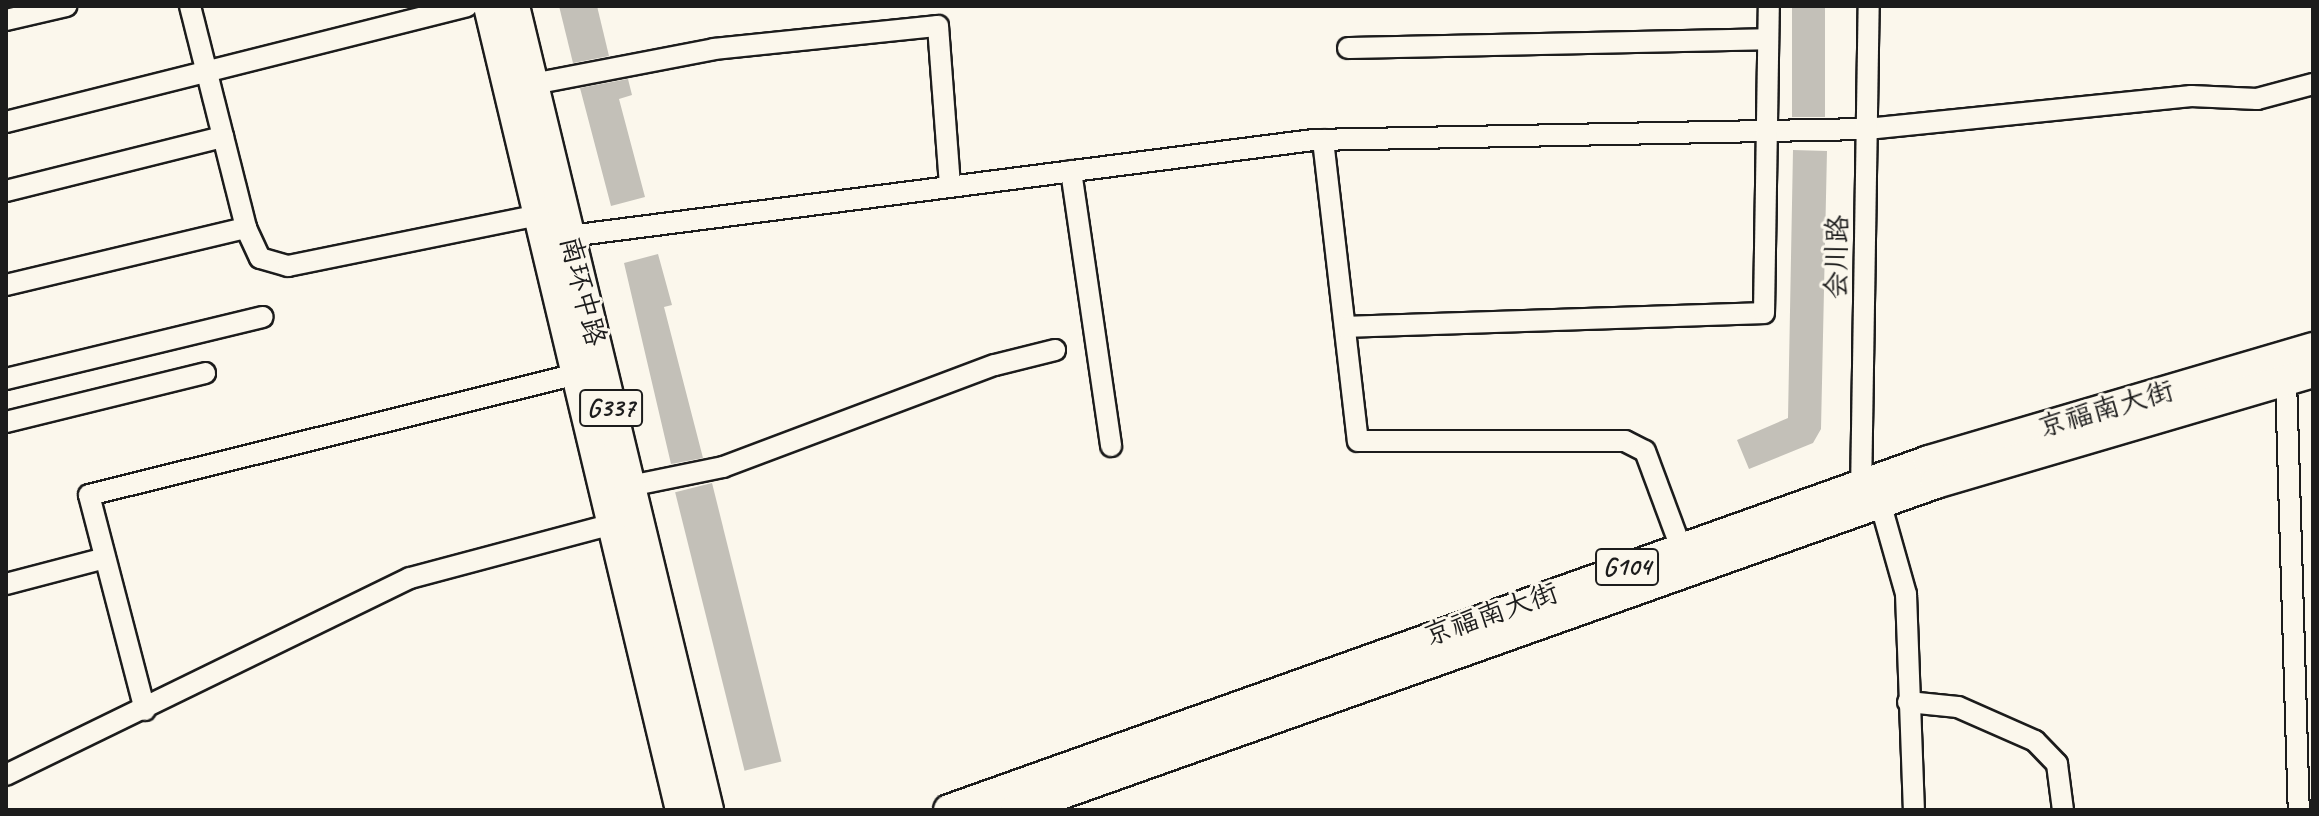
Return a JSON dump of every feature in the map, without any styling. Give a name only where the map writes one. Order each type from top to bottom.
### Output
[{"type":"highway","name":"南环中路","points":[[489,6],[681,810]]},
{"type":"highway","name":"南环中路","points":[[514,6],[708,810]]},
{"type":"highway","name":"京福南大街","points":[[1015,810],[1868,498],[2313,348]]},
{"type":"highway","name":"京福南大街","points":[[949,810],[1681,548],[2300,376]]},
{"type":"street","points":[[6,20],[66,6]]},
{"type":"street","points":[[190,6],[246,228],[260,258],[288,266],[539,215]]},
{"type":"street","points":[[6,122],[467,6]]},
{"type":"street","points":[[1345,327],[1764,313],[1769,6]]},
{"type":"street","name":"会川路","points":[[1869,6],[1868,498],[1906,594],[1914,810]]},
{"type":"street","points":[[533,84],[701,50],[938,26],[950,187]]},
{"type":"street","points":[[1348,48],[1768,39]]},
{"type":"street","points":[[570,236],[1323,140],[1867,129],[2191,96],[2257,99],[2313,84]]},
{"type":"street","points":[[6,191],[223,137]]},
{"type":"street","points":[[1323,140],[1358,441],[1625,441],[1645,451],[1681,548]]},
{"type":"street","points":[[1071,171],[1111,446]]},
{"type":"street","points":[[6,285],[246,228]]},
{"type":"street","points":[[6,379],[263,317]]},
{"type":"street","points":[[630,486],[723,467],[983,369],[1055,350]]},
{"type":"street","points":[[6,422],[205,373]]},
{"type":"street","points":[[145,710],[89,495],[577,374]]},
{"type":"street","points":[[2299,810],[2300,376]]},
{"type":"street","points":[[6,775],[145,710],[410,578],[613,524]]},
{"type":"street","points":[[6,584],[105,558]]},
{"type":"street","points":[[1908,702],[1958,707],[2035,741],[2057,764],[2063,810]]},
{"type":"building","points":[[559,6],[597,6],[609,56],[573,63]]},
{"type":"building","points":[[1792,6],[1825,6],[1825,117],[1792,117]]},
{"type":"building","points":[[628,79],[632,95],[619,99],[645,197],[611,206],[580,88]]},
{"type":"building","points":[[1793,150],[1827,151],[1821,429],[1813,443],[1749,469],[1737,440],[1788,418]]},
{"type":"building","points":[[658,254],[672,305],[664,307],[703,458],[671,464],[624,263]]},
{"type":"building","points":[[712,483],[781,761],[745,771],[675,492]]}]
